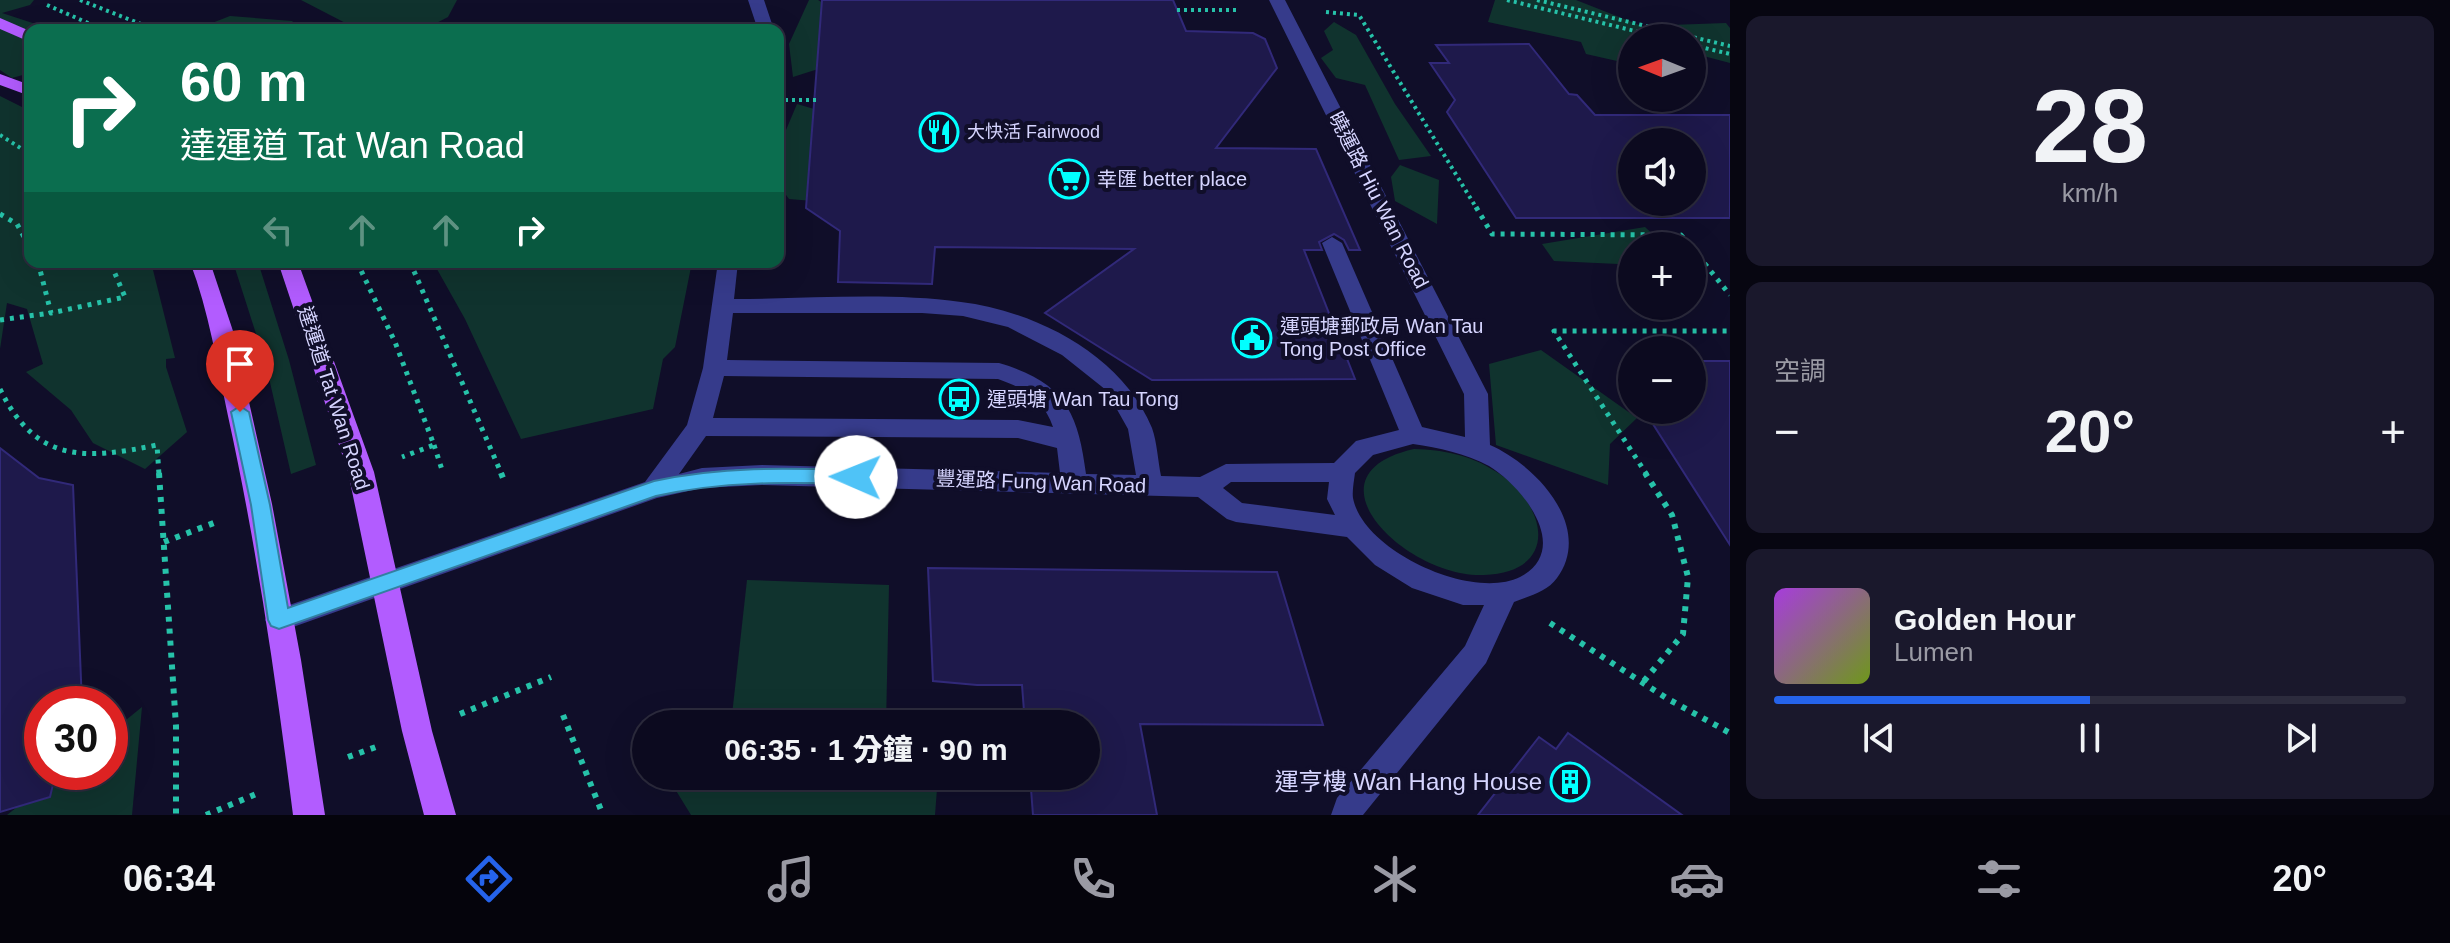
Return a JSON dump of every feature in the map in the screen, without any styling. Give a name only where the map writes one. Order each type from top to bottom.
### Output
[{"type":"main road","points":[[0,23],[24,34]]},
{"type":"main road","points":[[0,79],[24,89]]},
{"type":"main road","points":[[203,268],[261,505],[309,815]]},
{"type":"main road","name":"達運道 Tat Wan Road","points":[[290,268],[361,472],[384,583],[440,815]]},
{"type":"street","points":[[756,0],[764,24]]},
{"type":"street","name":"曉運路 Hiu Wan Road","points":[[1277,0],[1476,394],[1478,450]]},
{"type":"street","points":[[1332,243],[1413,435]]},
{"type":"street","points":[[654,489],[699,427],[715,368],[727,268]]},
{"type":"street","points":[[724,306],[922,306],[963,309],[1015,322],[1070,350],[1115,385],[1140,429],[1150,485]]},
{"type":"street","points":[[715,368],[999,371],[1027,379],[1053,398],[1064,418],[1074,482]]},
{"type":"street","points":[[699,427],[1018,429],[1046,434],[1070,443]]},
{"type":"street","points":[[1413,435],[1446,439],[1478,450],[1509,468],[1535,491],[1552,516],[1558,543],[1551,566],[1532,584],[1503,594],[1470,594],[1434,587],[1391,564],[1352,527],[1342,505],[1341,472],[1349,458],[1385,438],[1413,435]]},
{"type":"street","name":"豐運路 Fung Wan Road","points":[[279,620],[654,489],[702,478],[762,475],[1204,487],[1226,473],[1341,472]]},
{"type":"street","points":[[1204,487],[1236,512],[1352,527]]},
{"type":"street","points":[[1347,815],[1348,809],[1476,654],[1503,594]]},
{"type":"path","points":[[36,0],[90,24]]},
{"type":"path","points":[[80,0],[141,24]]},
{"type":"path","points":[[1507,0],[1618,27]]},
{"type":"path","points":[[1537,0],[1730,46]]},
{"type":"path","points":[[1335,12],[1359,15],[1492,234],[1618,235]]},
{"type":"path","points":[[1706,48],[1730,54]]},
{"type":"path","points":[[784,100],[817,100]]},
{"type":"path","points":[[0,135],[24,150]]},
{"type":"path","points":[[0,214],[17,224],[24,237]]},
{"type":"path","points":[[1706,264],[1729,291]]},
{"type":"path","points":[[40,268],[51,313]]},
{"type":"path","points":[[0,320],[125,297],[113,268]]},
{"type":"path","points":[[413,268],[503,478]]},
{"type":"path","points":[[1644,681],[1683,634],[1688,577],[1672,515],[1554,331],[1730,331]]},
{"type":"path","points":[[0,389],[28,435],[50,449],[119,454],[157,445],[176,726],[176,815]]},
{"type":"path","points":[[434,445],[443,473]]},
{"type":"path","points":[[1503,594],[1668,699],[1730,733]]},
{"type":"path","points":[[563,715],[603,815]]},
{"type":"green space","points":[[0,0],[34,0],[30,5],[2,13],[36,24],[24,24],[24,75],[12,78],[0,70]]},
{"type":"green space","points":[[301,0],[457,0],[448,17],[435,24],[347,24]]},
{"type":"green space","points":[[809,0],[818,0],[842,14],[837,63],[793,77],[789,44]]},
{"type":"green space","points":[[1495,0],[1576,0],[1637,24],[1618,24],[1617,61],[1586,54],[1581,42],[1488,22]]},
{"type":"green space","points":[[230,16],[292,21],[295,24],[209,24]]},
{"type":"green space","points":[[1334,22],[1356,35],[1395,104],[1431,156],[1399,160],[1365,85],[1336,78],[1321,58],[1333,50],[1324,31]]},
{"type":"green space","points":[[1726,23],[1730,28],[1730,63],[1706,57],[1706,24],[1698,24]]},
{"type":"green space","points":[[0,96],[24,108],[24,268],[152,268],[175,358],[166,359],[166,367],[187,432],[145,469],[93,443],[71,410],[26,372],[43,364],[27,309],[7,303],[0,349]]},
{"type":"green space","points":[[797,104],[828,113],[825,202],[789,199],[784,192],[786,130]]},
{"type":"green space","points":[[1400,165],[1439,180],[1437,224],[1395,201],[1391,177]]},
{"type":"green space","points":[[1645,227],[1650,232],[1618,232],[1618,264],[1554,261],[1542,244]]},
{"type":"green space","points":[[235,268],[260,268],[289,360],[316,465],[291,474],[266,365]]},
{"type":"green space","points":[[436,268],[691,268],[675,347],[663,359],[653,409],[521,439],[465,319]]},
{"type":"green space","points":[[1541,350],[1618,405],[1618,424],[1631,424],[1610,444],[1608,485],[1496,445],[1489,364]]},
{"type":"green space","points":[[1414,449],[1466,457],[1495,471],[1513,485],[1535,517],[1538,534],[1535,549],[1526,562],[1509,571],[1484,575],[1455,572],[1425,561],[1398,544],[1377,523],[1365,501],[1365,480],[1381,462]]},
{"type":"green space","points":[[747,580],[889,585],[886,710],[733,710]]},
{"type":"green space","points":[[142,707],[132,815],[7,815],[38,790],[128,790],[128,718]]},
{"type":"green space","points":[[676,790],[937,790],[935,815],[691,815]]},
{"type":"building","name":"幸匯 better place","points":[[822,0],[1173,0],[1186,31],[1253,33],[1265,39],[1277,68],[1216,148],[1316,149],[1360,250],[1349,250],[1344,240],[1334,234],[1319,242],[1322,250],[1304,250],[1355,379],[1152,380],[1045,313],[1134,249],[935,247],[932,284],[838,282],[840,231],[806,208]]},
{"type":"building","points":[[1529,44],[1569,94],[1577,95],[1595,115],[1730,115],[1730,218],[1516,218],[1447,112],[1455,100],[1430,63],[1449,63],[1436,45]]},
{"type":"building","points":[[1706,361],[1730,361],[1730,545],[1653,424],[1706,424]]},
{"type":"building","points":[[0,448],[39,478],[73,485],[81,686],[24,686],[24,790],[52,790],[50,797],[0,812]]},
{"type":"building","points":[[928,568],[1277,572],[1323,725],[1140,724],[1157,815],[1033,815],[1031,790],[1100,790],[1100,710],[1024,710],[1022,685],[933,681]]},
{"type":"building","name":"運亨樓 Wan Hang House","points":[[1568,733],[1682,815],[1478,815],[1539,737],[1556,749]]},
{"type":"place","name":"大快活 Fairwood","points":[[939,132]]},
{"type":"place","name":"幸匯 better place","points":[[1069,179]]},
{"type":"place","name":"運頭塘郵政局 Wan Tau Tong Post Office","points":[[1252,338]]},
{"type":"place","name":"運頭塘 Wan Tau Tong","points":[[959,399]]},
{"type":"place","name":"運亨樓 Wan Hang House","points":[[1570,782]]},
{"type":"route","points":[[240,412],[261,505],[279,620],[654,489],[702,478],[762,475],[856,477]]}]
